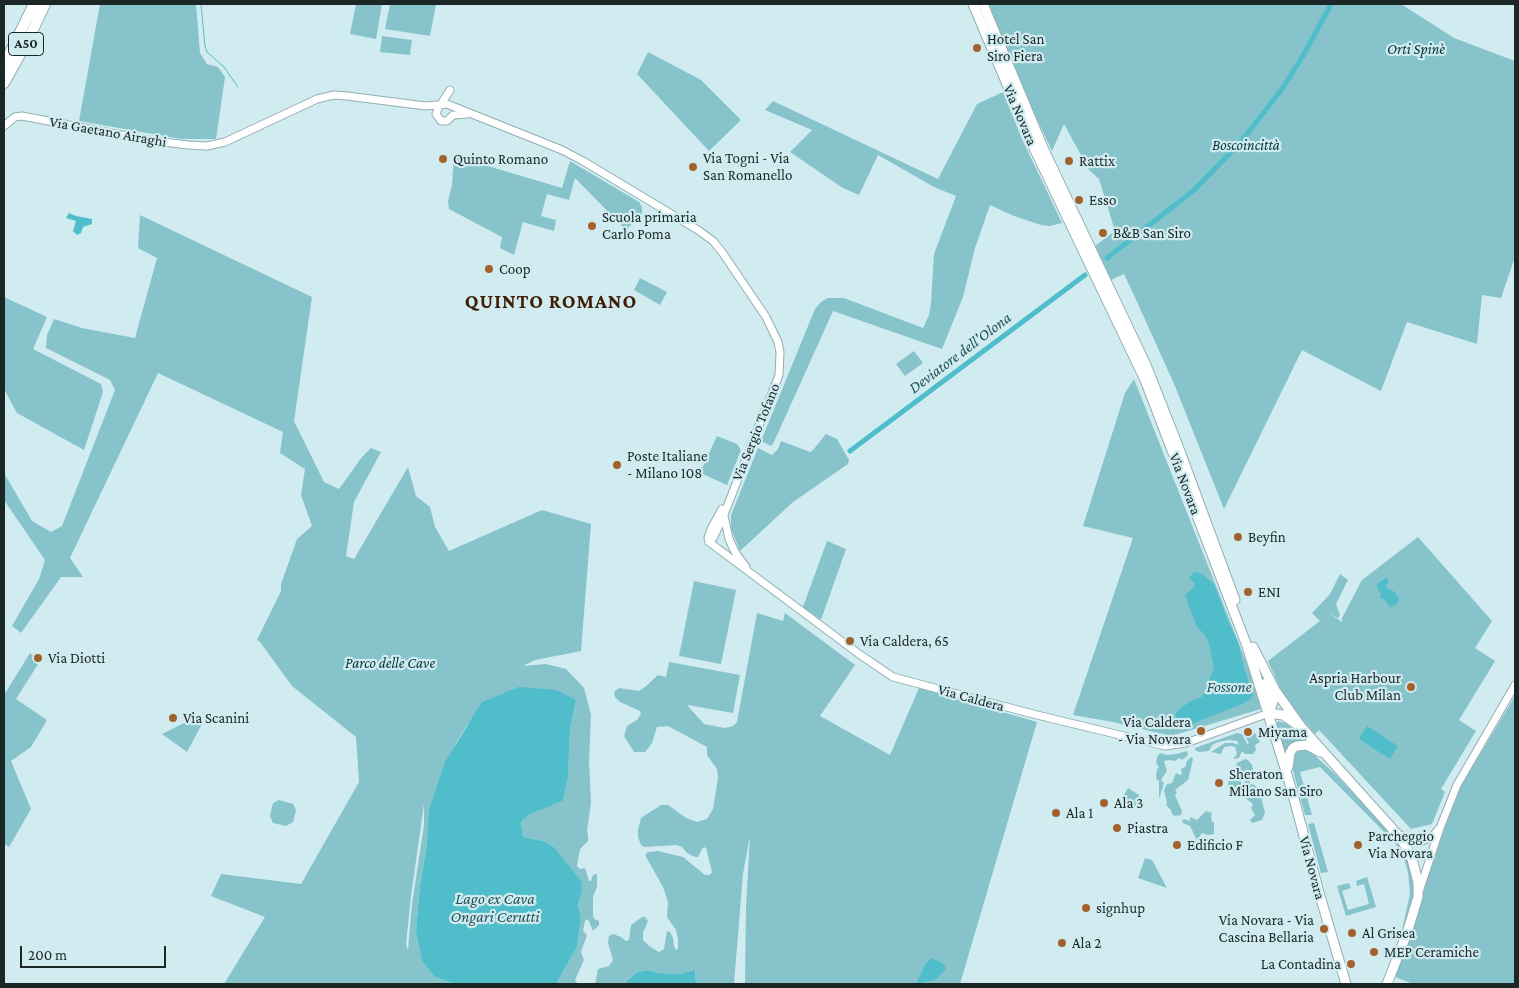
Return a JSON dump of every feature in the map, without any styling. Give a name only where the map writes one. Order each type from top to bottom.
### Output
[{"type":"highway","name":"A50","points":[[4,65],[34,4]]},
{"type":"highway","name":"A50","points":[[4,82],[29,38],[45,4]]},
{"type":"main road","name":"Via Novara","points":[[973,4],[1034,148],[1145,380],[1247,646],[1292,791],[1346,984]]},
{"type":"main road","name":"Via Novara","points":[[983,4],[1040,142],[1146,365],[1257,657],[1275,690],[1302,728]]},
{"type":"main road","points":[[1257,657],[1273,702],[1269,713],[1283,715],[1302,728],[1397,834],[1412,859],[1418,882],[1418,897],[1387,984]]},
{"type":"main road","points":[[1292,791],[1287,764],[1288,756],[1293,748],[1307,745],[1326,756]]},
{"type":"street","points":[[436,114],[450,92],[450,106],[453,115]]},
{"type":"street","name":"Via Gaetano Airaghi","points":[[4,126],[14,118],[22,116],[147,140],[188,145],[215,145],[325,96],[347,96],[426,106]]},
{"type":"street","points":[[426,106],[450,106]]},
{"type":"street","points":[[426,106],[436,114],[438,119],[444,121],[449,120],[453,115],[470,113]]},
{"type":"street","name":"Via Sergio Tofano","points":[[450,106],[573,154],[698,230],[717,246],[766,317],[778,342],[780,352],[779,375],[714,537],[708,542]]},
{"type":"street","name":"Via Sergio Tofano","points":[[708,542],[708,535],[713,523],[729,497]]},
{"type":"street","name":"Via Sergio Tofano","points":[[724,513],[726,529],[732,546],[752,575]]},
{"type":"street","name":"Via Caldera","points":[[708,542],[870,662],[894,677],[1060,721],[1165,746],[1186,743],[1269,713]]},
{"type":"street","points":[[1418,897],[1440,828],[1464,770],[1515,685]]},
{"type":"street","points":[[1397,834],[1422,841],[1432,837],[1440,828]]},
{"type":"green space","points":[[100,4],[196,4],[200,53],[207,64],[218,67],[225,77],[216,139],[181,139],[79,121]]},
{"type":"green space","points":[[356,4],[382,4],[376,39],[350,34]]},
{"type":"green space","points":[[390,4],[436,4],[430,36],[385,29]]},
{"type":"green space","name":"Boscoincittà","points":[[989,4],[1401,4],[1454,38],[1515,61],[1515,257],[1501,298],[1482,295],[1477,344],[1407,322],[1381,391],[1302,350],[1224,509],[1175,386],[1124,274],[1111,280],[1095,246],[1115,231],[1099,179],[1089,170],[1064,124],[1052,151],[1009,60]]},
{"type":"green space","points":[[382,36],[412,40],[410,55],[380,52]]},
{"type":"green space","points":[[648,52],[701,80],[741,120],[709,151],[637,74]]},
{"type":"green space","points":[[1003,92],[1022,139],[1062,223],[1050,226],[1041,225],[990,205],[975,248],[963,297],[942,349],[833,311],[773,444],[771,446],[761,441],[815,309],[821,302],[828,298],[844,298],[923,328],[929,315],[931,303],[934,254],[956,196],[934,187],[878,155],[859,195],[843,188],[790,152],[812,130],[765,110],[773,101],[938,179],[977,104]]},
{"type":"green space","points":[[454,156],[562,188],[570,161],[639,202],[642,207],[642,213],[626,230],[575,178],[569,200],[547,194],[541,216],[556,220],[554,231],[523,222],[514,255],[500,248],[502,237],[449,209],[448,201],[452,185]]},
{"type":"green space","name":"Parco delle Cave","points":[[140,215],[312,297],[294,421],[324,482],[339,489],[362,457],[371,448],[381,452],[354,502],[346,556],[354,559],[408,467],[416,496],[430,507],[435,527],[449,551],[542,510],[591,524],[581,651],[535,660],[523,666],[546,664],[566,669],[584,688],[591,715],[589,761],[591,803],[587,831],[588,841],[580,849],[577,866],[580,869],[585,868],[589,881],[591,881],[593,875],[597,874],[597,887],[593,897],[593,914],[594,919],[599,921],[599,925],[593,931],[589,921],[586,919],[585,921],[583,931],[587,935],[581,952],[584,960],[575,980],[581,984],[556,984],[577,947],[581,917],[578,905],[582,892],[566,863],[554,847],[543,841],[523,837],[521,822],[530,814],[563,801],[568,778],[570,729],[576,700],[468,724],[456,743],[427,845],[420,885],[416,930],[435,977],[455,984],[224,984],[265,917],[211,896],[221,874],[301,884],[359,782],[356,737],[292,686],[257,640],[281,591],[281,584],[297,539],[312,526],[301,495],[305,469],[280,453],[283,432],[158,373],[70,558],[83,577],[61,577],[21,633],[12,626],[39,579],[45,560],[4,500],[4,473],[32,521],[51,532],[62,526],[115,390],[110,380],[46,348],[47,335],[54,319],[82,328],[135,338],[157,258],[138,248]],"holes":[[[424,804],[424,825],[412,904],[408,950],[406,944],[411,896]]]},
{"type":"green space","points":[[640,278],[667,292],[660,305],[634,290]]},
{"type":"green space","points":[[4,297],[47,317],[33,349],[101,384],[103,392],[84,450],[17,413],[4,389]]},
{"type":"green space","points":[[914,351],[923,363],[905,376],[896,364]]},
{"type":"green space","points":[[1134,379],[1249,669],[1261,709],[1171,736],[1113,722],[1073,715],[1133,538],[1083,526],[1125,393]]},
{"type":"green space","points":[[826,434],[837,439],[849,460],[848,464],[793,502],[740,551],[731,529],[731,515],[758,448],[772,455],[778,449],[781,441],[810,452]]},
{"type":"green space","points":[[717,436],[737,444],[741,450],[727,485],[700,473]]},
{"type":"green space","name":"Aspria Harbour Club Milan","points":[[1418,537],[1492,621],[1475,648],[1495,661],[1459,720],[1476,731],[1441,789],[1445,792],[1432,824],[1411,829],[1319,730],[1315,734],[1301,718],[1281,690],[1268,661],[1320,621],[1312,613],[1330,594],[1340,574],[1348,580],[1336,604],[1340,615],[1338,618],[1329,613],[1342,622],[1342,618],[1362,580]]},
{"type":"green space","points":[[827,541],[846,549],[821,620],[803,607]]},
{"type":"green space","points":[[694,581],[736,590],[721,664],[679,656]]},
{"type":"green space","points":[[757,613],[783,621],[785,613],[855,665],[820,716],[890,755],[919,688],[1037,722],[960,984],[745,984],[746,906],[750,836],[743,874],[734,984],[696,984],[695,970],[679,974],[658,973],[648,970],[637,972],[624,984],[595,984],[598,969],[609,966],[613,960],[608,943],[609,936],[613,934],[626,941],[629,940],[631,925],[642,917],[645,917],[648,921],[643,933],[643,940],[649,946],[659,952],[664,949],[667,931],[670,932],[673,938],[676,950],[678,948],[676,930],[667,917],[668,902],[663,887],[645,855],[648,852],[658,851],[683,857],[705,875],[710,875],[712,872],[706,848],[704,847],[698,857],[695,857],[677,845],[645,847],[641,845],[638,837],[641,818],[661,805],[668,805],[686,818],[697,822],[707,819],[713,809],[718,778],[717,769],[707,755],[707,747],[668,726],[657,727],[652,743],[645,752],[634,752],[624,736],[627,726],[637,720],[641,714],[640,711],[620,702],[615,697],[614,692],[619,688],[639,691],[658,675],[666,677],[669,662],[740,675],[733,713],[687,705],[704,724],[725,728],[733,726],[737,722]]},
{"type":"green space","points":[[30,653],[40,661],[16,699],[47,720],[31,747],[11,761],[31,809],[9,847],[4,844],[4,695]]},
{"type":"green space","points":[[1515,696],[1515,984],[1413,984],[1395,977],[1450,812],[1461,786]]},
{"type":"green space","points":[[192,719],[197,719],[201,726],[187,752],[162,734]]},
{"type":"green space","points":[[1278,721],[1288,724],[1306,745],[1285,757],[1276,725]]},
{"type":"green space","points":[[1237,733],[1242,734],[1247,744],[1249,743],[1246,738],[1255,733],[1260,742],[1255,745],[1256,750],[1253,754],[1245,754],[1242,751],[1239,758],[1233,759],[1237,754],[1235,747],[1231,746],[1224,747],[1221,754],[1211,752],[1225,743],[1239,745],[1237,741],[1229,740],[1212,745],[1209,751],[1199,752],[1195,750],[1195,748]]},
{"type":"green space","points":[[1303,748],[1310,751],[1335,774],[1403,848],[1411,866],[1414,887],[1413,897],[1402,930],[1410,894],[1408,872],[1402,852],[1320,767],[1300,772],[1312,815],[1305,815],[1291,763],[1292,753]]},
{"type":"green space","points":[[1187,751],[1188,755],[1182,760],[1179,758],[1175,761],[1164,761],[1167,771],[1161,780],[1164,783],[1159,799],[1159,780],[1157,780],[1156,776],[1157,769],[1159,768],[1156,762],[1158,755],[1160,753],[1167,755]]},
{"type":"green space","points":[[1191,757],[1193,759],[1188,780],[1175,790],[1177,792],[1175,795],[1182,811],[1181,815],[1175,816],[1166,805],[1164,790],[1167,784],[1172,783],[1176,773],[1180,775],[1182,773],[1181,769],[1186,766],[1186,762]]},
{"type":"green space","points":[[1245,759],[1252,765],[1253,770],[1248,777],[1250,784],[1259,789],[1265,813],[1262,820],[1252,823],[1250,820],[1255,815],[1251,808],[1253,804],[1244,797],[1245,783],[1242,775],[1236,768],[1237,763]]},
{"type":"green space","points":[[1231,769],[1241,781],[1240,798],[1228,785]]},
{"type":"green space","points":[[1128,788],[1139,795],[1139,807],[1131,809],[1119,803]]},
{"type":"green space","points":[[279,800],[293,804],[296,810],[293,822],[286,826],[273,823],[270,816],[273,803]]},
{"type":"green space","points":[[1206,811],[1212,813],[1211,821],[1214,822],[1214,834],[1202,833],[1197,840],[1190,826],[1182,821],[1184,819],[1190,821],[1191,817],[1197,820]]},
{"type":"green space","points":[[1314,823],[1328,872],[1321,873],[1308,824]]},
{"type":"green space","points":[[1145,858],[1152,860],[1167,888],[1138,878]]},
{"type":"green space","points":[[1367,877],[1376,907],[1346,916],[1337,886],[1349,883],[1351,888],[1342,891],[1348,910],[1369,904],[1364,884],[1357,886],[1356,881]]},
{"type":"water","points":[[69,213],[92,219],[92,224],[83,227],[81,233],[77,235],[73,231],[76,221],[66,218]]},
{"type":"water","name":"Fossone","points":[[1194,572],[1202,574],[1214,584],[1238,642],[1253,695],[1251,699],[1242,704],[1182,728],[1175,727],[1176,712],[1189,702],[1202,697],[1214,668],[1209,644],[1196,625],[1185,595],[1194,587],[1195,583],[1189,578]]},
{"type":"water","points":[[1387,577],[1388,582],[1386,586],[1395,592],[1399,598],[1394,606],[1390,607],[1385,600],[1380,598],[1381,594],[1377,588],[1377,584]]},
{"type":"water","name":"Lago ex Cava Ongari Cerutti","points":[[519,687],[556,690],[576,700],[570,729],[568,778],[563,801],[530,814],[521,822],[523,837],[543,841],[554,847],[581,881],[582,892],[578,905],[581,917],[577,947],[556,984],[455,984],[435,977],[422,960],[416,930],[420,885],[427,845],[429,810],[445,762],[482,702]]},
{"type":"water","points":[[1367,726],[1398,746],[1390,759],[1359,739]]},
{"type":"water","points":[[932,958],[944,964],[946,969],[935,980],[916,984],[926,963]]},
{"type":"water","points":[[648,970],[658,973],[679,974],[695,970],[696,984],[624,984],[637,972]]},
{"type":"waterway","points":[[201,4],[207,52],[224,67],[238,87]]},
{"type":"waterway","name":"Deviatore dell'Olona","points":[[1107,258],[1193,191],[1240,143],[1282,89],[1303,56],[1331,4]]},
{"type":"waterway","name":"Deviatore dell'Olona","points":[[850,451],[1085,275]]},
{"type":"place","name":"Hotel San Siro Fiera","points":[[977,48]]},
{"type":"place","name":"Quinto Romano","points":[[443,159]]},
{"type":"place","name":"Rattix","points":[[1069,161]]},
{"type":"place","name":"Via Togni - Via San Romanello","points":[[693,167]]},
{"type":"place","name":"Esso","points":[[1079,200]]},
{"type":"place","name":"Scuola primaria Carlo Poma","points":[[592,226]]},
{"type":"place","name":"B&B San Siro","points":[[1103,233]]},
{"type":"place","name":"Coop","points":[[489,269]]},
{"type":"place","name":"Poste Italiane - Milano 108","points":[[617,465]]},
{"type":"place","name":"Beyfin","points":[[1238,537]]},
{"type":"place","name":"ENI","points":[[1248,592]]},
{"type":"place","name":"Via Caldera, 65","points":[[850,641]]},
{"type":"place","name":"Via Diotti","points":[[38,658]]},
{"type":"place","name":"Aspria Harbour Club Milan","points":[[1411,687]]},
{"type":"place","name":"Via Scanini","points":[[173,718]]},
{"type":"place","name":"Via Caldera - Via Novara","points":[[1201,731]]},
{"type":"place","name":"Miyama","points":[[1248,732]]},
{"type":"place","name":"Sheraton Milano San Siro","points":[[1219,783]]},
{"type":"place","name":"Ala 3","points":[[1104,803]]},
{"type":"place","name":"Ala 1","points":[[1056,813]]},
{"type":"place","name":"Piastra","points":[[1117,828]]},
{"type":"place","name":"Edificio F","points":[[1177,845]]},
{"type":"place","name":"Parcheggio Via Novara","points":[[1358,845]]},
{"type":"place","name":"signhup","points":[[1086,908]]},
{"type":"place","name":"Via Novara - Via Cascina Bellaria","points":[[1324,929]]},
{"type":"place","name":"Al Grisea","points":[[1352,933]]},
{"type":"place","name":"Ala 2","points":[[1062,943]]},
{"type":"place","name":"MEP Ceramiche","points":[[1374,952]]},
{"type":"place","name":"La Contadina","points":[[1351,964]]},
{"type":"district","name":"QUINTO ROMANO","points":[[551,302]]},
{"type":"park label","name":"Orti Spinè","points":[[1416,49]]}]
